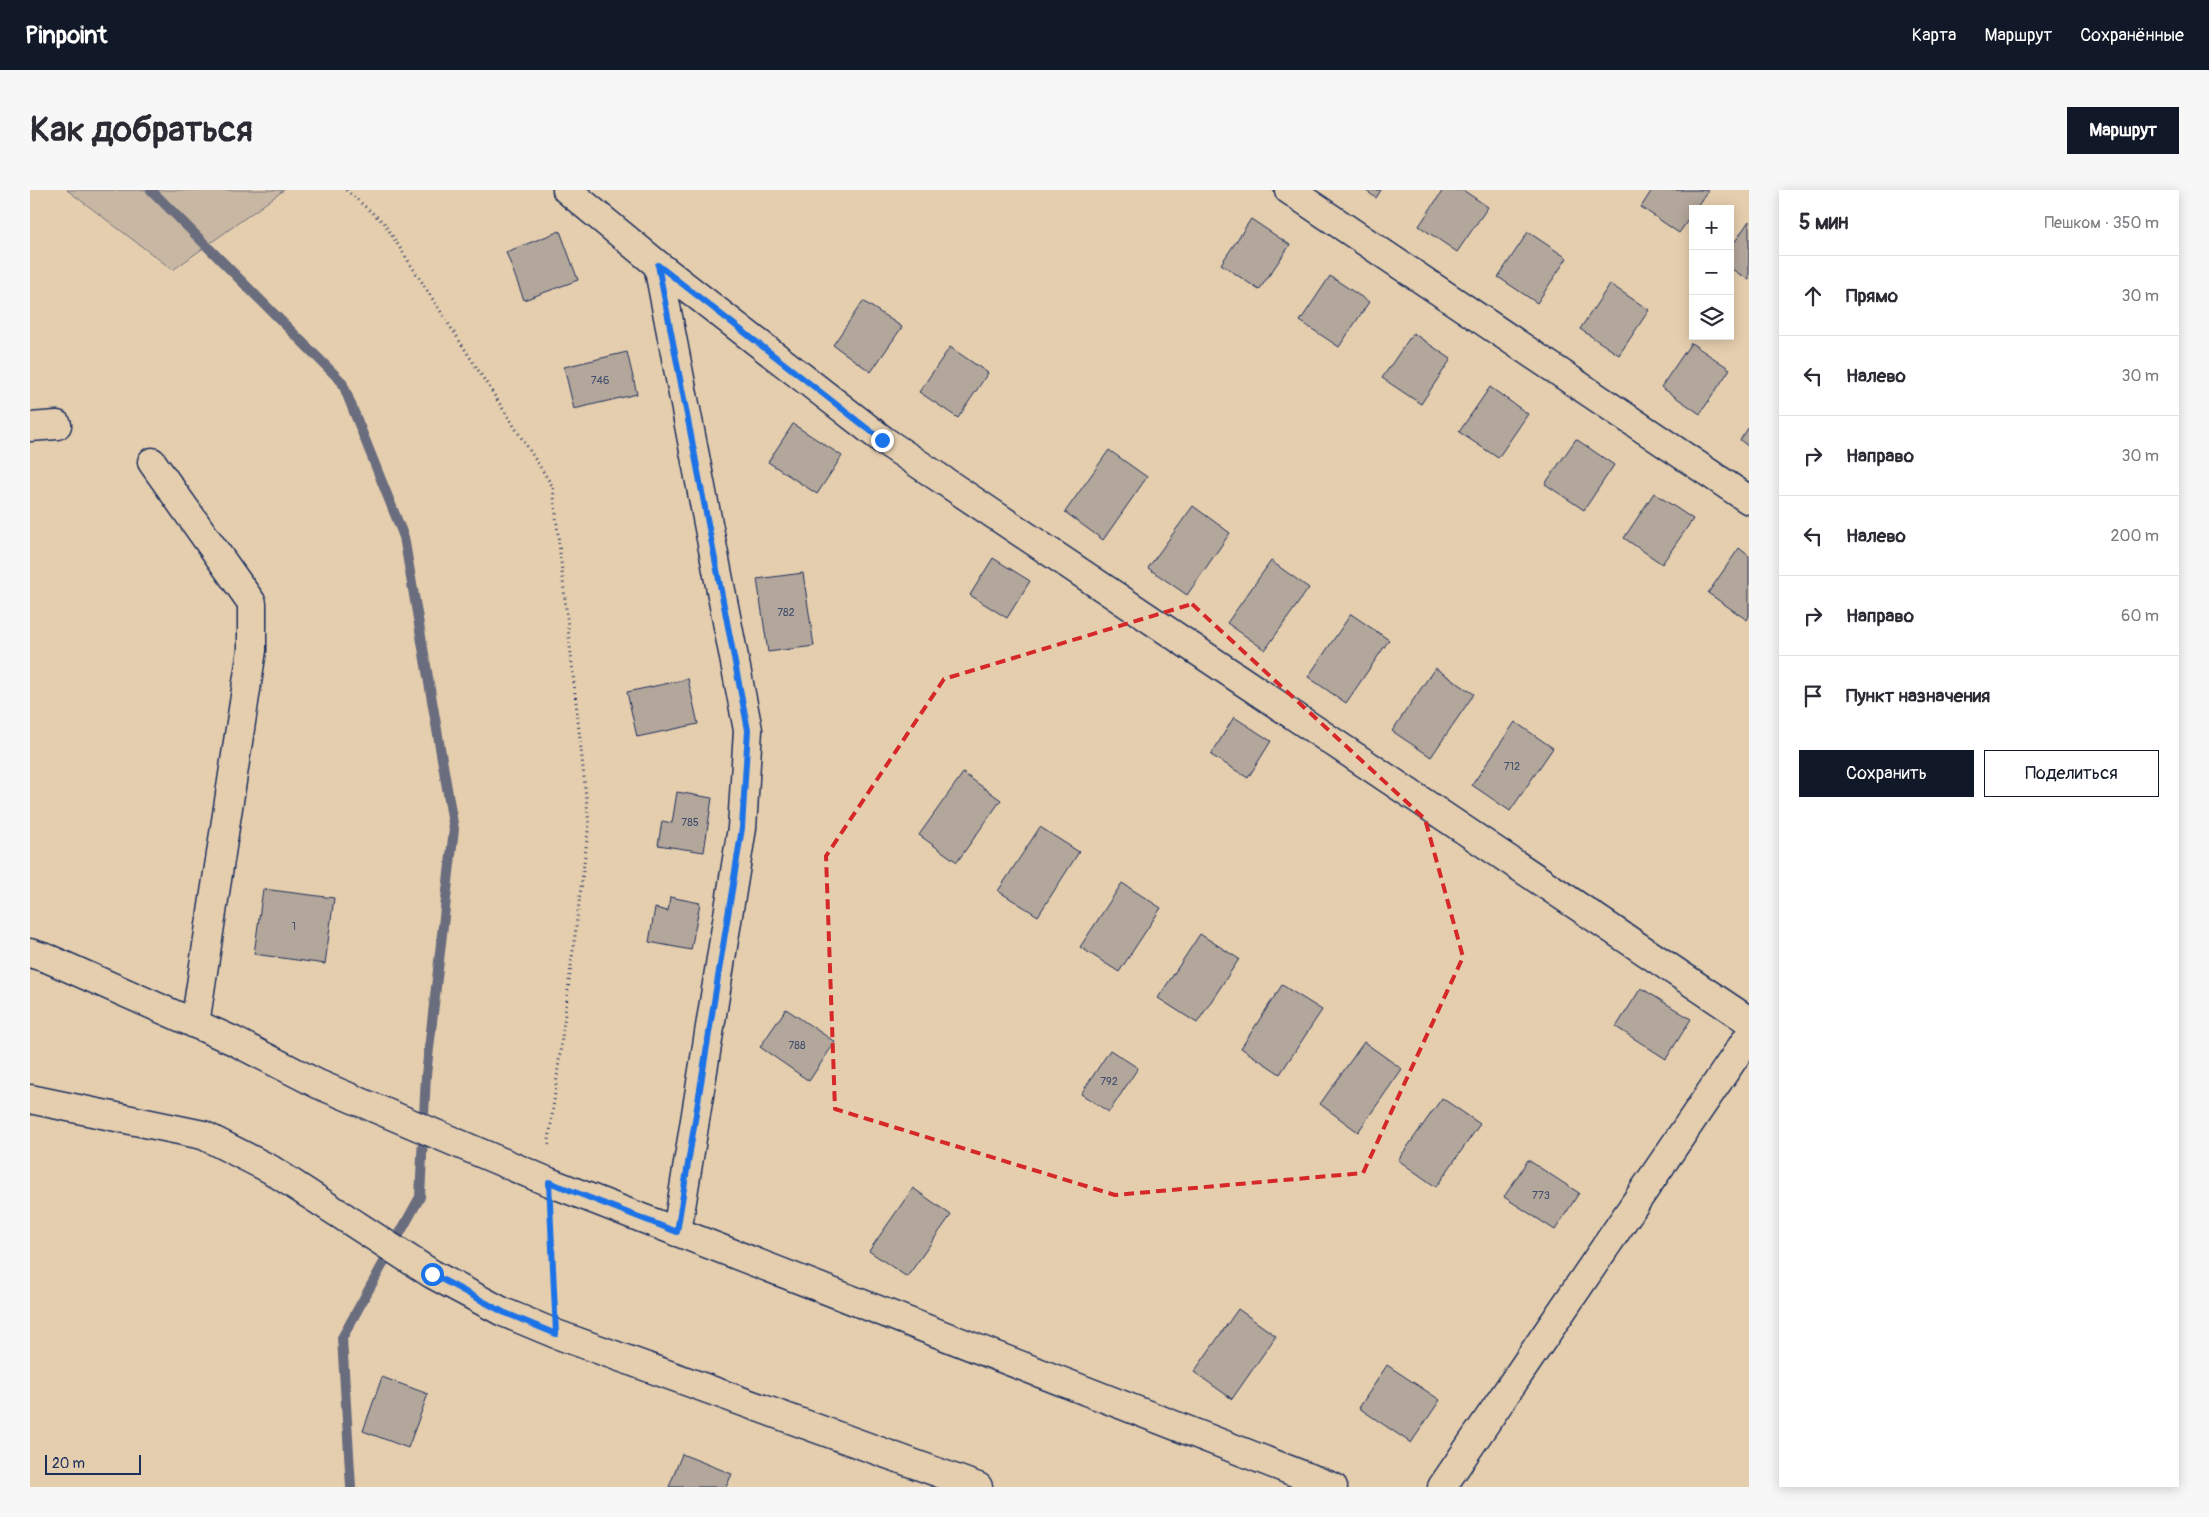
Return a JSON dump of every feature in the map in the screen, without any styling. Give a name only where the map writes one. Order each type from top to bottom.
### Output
[{"type":"street","points":[[567,190],[658,265],[882,440],[1749,1021]]},
{"type":"street","points":[[1289,190],[1749,500]]},
{"type":"street","points":[[658,265],[748,730],[742,828],[677,1232]]},
{"type":"street","points":[[30,427],[57,424]]},
{"type":"street","points":[[152,462],[252,603],[252,650],[195,1024]]},
{"type":"street","points":[[30,953],[49,959],[234,1040],[318,1084],[549,1182],[1333,1487]]},
{"type":"street","points":[[1442,1487],[1749,1036]]},
{"type":"street","points":[[30,1098],[203,1135],[270,1169],[432,1274],[503,1312],[556,1334],[978,1487]]},
{"type":"path","points":[[346,190],[384,223],[552,487],[589,824],[548,1148],[556,1334]]},
{"type":"highlighted area","points":[[1192,604],[1425,819],[1463,957],[1363,1173],[1115,1195],[835,1109],[826,856],[944,679]]},
{"type":"shaded area","points":[[67,190],[284,190],[173,270]]},
{"type":"building","points":[[1365,190],[1381,190],[1376,198]]},
{"type":"building","points":[[1443,190],[1463,190],[1488,207],[1457,252],[1419,226]]},
{"type":"building","points":[[1652,190],[1708,190],[1698,205],[1689,205],[1689,219],[1679,233],[1641,207]]},
{"type":"building","points":[[1251,219],[1290,245],[1259,290],[1221,264]]},
{"type":"building","points":[[1749,221],[1749,280],[1734,271],[1734,243]]},
{"type":"building","points":[[560,231],[578,280],[524,300],[506,252]]},
{"type":"building","points":[[1528,232],[1567,258],[1537,303],[1498,277]]},
{"type":"building","points":[[1330,276],[1369,302],[1339,347],[1300,321]]},
{"type":"building","points":[[1610,284],[1649,310],[1619,355],[1580,329]]},
{"type":"building","points":[[863,301],[902,327],[871,372],[833,345]]},
{"type":"building","points":[[1413,333],[1451,359],[1421,404],[1382,378]]},
{"type":"building","points":[[1691,343],[1730,369],[1700,414],[1661,387]]},
{"type":"building","points":[[950,347],[988,373],[958,418],[919,392]]},
{"type":"building","points":[[627,352],[637,394],[574,409],[564,367]]},
{"type":"building","points":[[1490,387],[1528,414],[1498,458],[1459,432]]},
{"type":"building","points":[[793,424],[842,456],[817,494],[768,462]]},
{"type":"building","points":[[1749,427],[1749,447],[1740,440]]},
{"type":"building","points":[[1576,439],[1614,465],[1584,510],[1545,484]]},
{"type":"building","points":[[1109,450],[1147,477],[1103,540],[1065,512]]},
{"type":"building","points":[[1654,493],[1693,519],[1662,564],[1624,538]]},
{"type":"building","points":[[1193,506],[1230,533],[1187,595],[1148,568]]},
{"type":"building","points":[[1739,548],[1749,556],[1749,616],[1747,620],[1708,593]]},
{"type":"building","points":[[993,558],[1030,581],[1007,618],[970,595]]},
{"type":"building","points":[[1271,561],[1309,588],[1265,650],[1227,623]]},
{"type":"building","points":[[803,573],[814,646],[768,652],[757,579]]},
{"type":"building","points":[[1351,614],[1389,640],[1346,703],[1308,677]]},
{"type":"building","points":[[1435,668],[1474,694],[1431,757],[1392,731]]},
{"type":"building","points":[[688,679],[698,724],[637,737],[627,692]]},
{"type":"building","points":[[1234,717],[1271,741],[1248,778],[1211,755]]},
{"type":"building","points":[[1515,722],[1553,748],[1510,811],[1472,785]]},
{"type":"building","points":[[963,773],[1001,800],[957,862],[919,835]]},
{"type":"building","points":[[677,792],[712,798],[704,852],[658,845],[662,821],[672,823]]},
{"type":"building","points":[[1040,827],[1079,852],[1038,916],[998,891]]},
{"type":"building","points":[[1122,883],[1161,908],[1119,972],[1080,947]]},
{"type":"building","points":[[263,889],[334,898],[325,964],[254,954]]},
{"type":"building","points":[[670,897],[700,903],[691,950],[649,942],[655,908],[668,911]]},
{"type":"building","points":[[1200,934],[1239,959],[1197,1023],[1158,998]]},
{"type":"building","points":[[1282,985],[1322,1010],[1280,1074],[1241,1048]]},
{"type":"building","points":[[1641,988],[1691,1019],[1666,1059],[1616,1027]]},
{"type":"building","points":[[786,1009],[835,1042],[809,1081],[760,1047]]},
{"type":"building","points":[[1364,1042],[1402,1069],[1358,1132],[1320,1104]]},
{"type":"building","points":[[1110,1050],[1138,1068],[1109,1112],[1081,1094]]},
{"type":"building","points":[[1442,1098],[1480,1124],[1436,1187],[1398,1160]]},
{"type":"building","points":[[1528,1160],[1579,1193],[1555,1230],[1504,1197]]},
{"type":"building","points":[[913,1188],[951,1215],[907,1277],[869,1251]]},
{"type":"building","points":[[1238,1309],[1276,1336],[1232,1399],[1194,1372]]},
{"type":"building","points":[[1387,1365],[1440,1400],[1411,1443],[1359,1408]]},
{"type":"building","points":[[382,1377],[428,1394],[408,1448],[363,1431]]},
{"type":"building","points":[[682,1454],[732,1474],[726,1487],[669,1487]]},
{"type":"waterway","points":[[151,190],[342,382],[404,537],[454,829],[426,1075],[420,1197],[342,1338],[351,1487]]},
{"type":"route","points":[[432,1274],[503,1312],[556,1334],[549,1182],[677,1232],[742,828],[748,730],[658,265],[882,440]]}]
